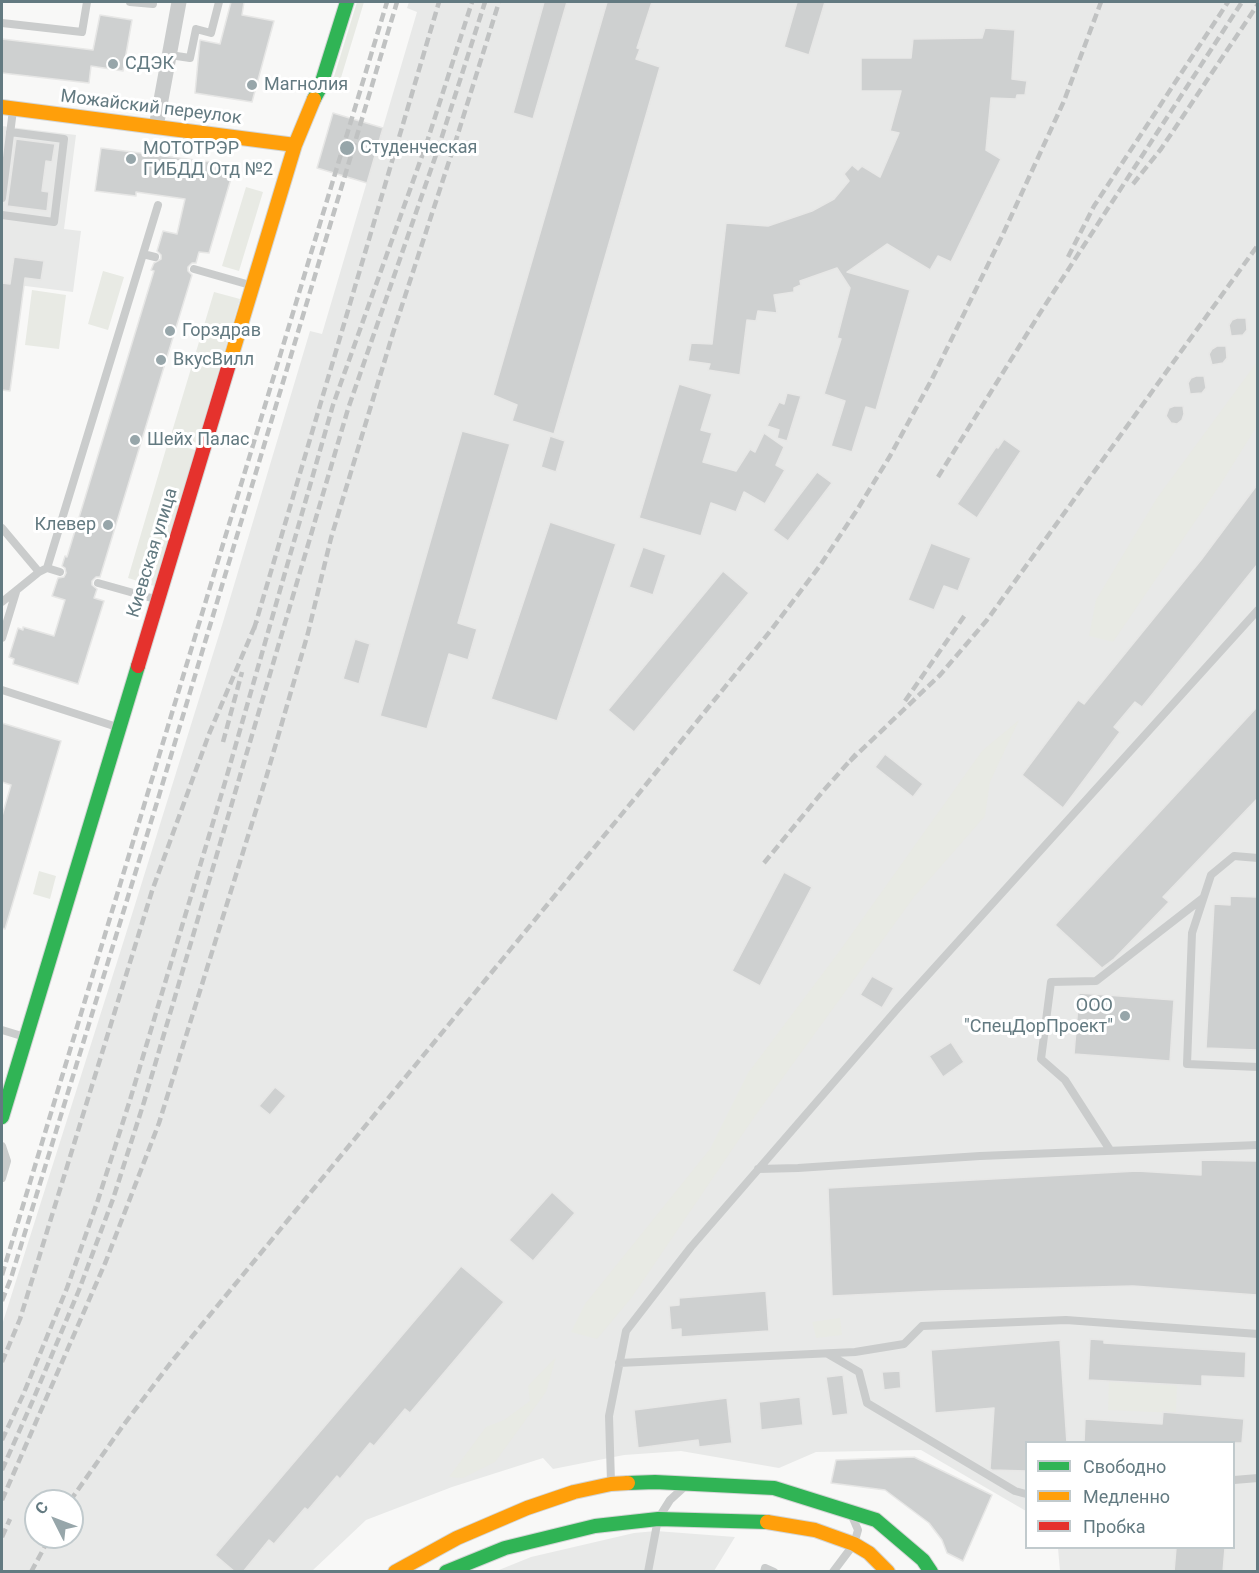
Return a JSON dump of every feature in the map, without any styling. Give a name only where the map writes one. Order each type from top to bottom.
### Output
[{"type":"street","points":[[156,127],[179,2]]},
{"type":"street","name":"Киевская улица","points":[[2,1117],[295,145],[320,88],[347,2]]},
{"type":"street","name":"Можайский переулок","points":[[7,108],[295,145]]},
{"type":"street","points":[[395,1572],[457,1538],[527,1508],[574,1492],[611,1484],[704,1483],[774,1488],[876,1520],[923,1560],[931,1572]]},
{"type":"street","points":[[446,1572],[505,1548],[595,1527],[658,1519],[766,1522],[815,1530],[869,1552],[888,1572]]},
{"type":"lane","points":[[2,23],[82,32],[87,2]]},
{"type":"lane","points":[[130,2],[153,4]]},
{"type":"lane","points":[[170,55],[190,58],[196,29],[211,33],[219,2]]},
{"type":"lane","points":[[2,198],[10,132],[7,108]]},
{"type":"lane","points":[[2,215],[54,222],[64,139],[10,132]]},
{"type":"lane","points":[[2,602],[43,570],[158,205]]},
{"type":"lane","points":[[143,254],[155,258]]},
{"type":"lane","points":[[194,269],[253,286]]},
{"type":"lane","points":[[2,528],[43,570],[60,572]]},
{"type":"lane","points":[[98,583],[158,600]]},
{"type":"lane","points":[[2,638],[16,590]]},
{"type":"lane","points":[[611,1484],[609,1416],[626,1331],[691,1247],[905,999],[1257,610]]},
{"type":"lane","points":[[2,690],[120,728]]},
{"type":"lane","points":[[1257,858],[1234,855],[1211,875],[1203,897],[1192,933],[1187,1064],[1257,1067]]},
{"type":"lane","points":[[1110,1150],[1065,1080],[1041,1059],[1051,982],[1096,981],[1203,897]]},
{"type":"lane","points":[[2,1030],[27,1038]]},
{"type":"lane","points":[[758,1169],[980,1156],[1257,1145]]},
{"type":"lane","points":[[2,1146],[7,1161],[2,1178]]},
{"type":"lane","points":[[619,1363],[855,1352],[904,1344],[922,1326],[1066,1320],[1257,1334]]},
{"type":"lane","points":[[826,1354],[859,1372],[867,1403],[1015,1491],[1025,1494]]},
{"type":"lane","points":[[1235,1480],[1257,1478]]},
{"type":"lane","points":[[648,1572],[658,1519],[670,1500],[683,1487],[704,1483]]},
{"type":"lane","points":[[833,1572],[854,1544],[858,1530],[848,1510]]},
{"type":"lane","points":[[764,1572],[765,1568],[774,1572]]},
{"type":"shaded area","points":[[357,2],[364,2],[340,81],[333,80]]},
{"type":"shaded area","points":[[409,2],[1257,2],[1257,1571],[1060,1571],[1058,1549],[1235,1549],[1235,1441],[1025,1441],[1025,1510],[921,1450],[816,1452],[779,1468],[681,1451],[624,1455],[553,1469],[543,1458],[452,1487],[366,1520],[312,1571],[2,1572],[2,1325],[223,622],[310,331],[322,334],[417,12],[407,8]]},
{"type":"shaded area","points":[[2,126],[76,135],[64,229],[81,231],[73,292],[2,283]]},
{"type":"shaded area","points":[[246,187],[263,192],[239,271],[222,266]]},
{"type":"shaded area","points":[[103,271],[124,277],[108,330],[88,324]]},
{"type":"shaded area","points":[[32,290],[66,295],[59,349],[25,345]]},
{"type":"shaded area","points":[[214,292],[240,299],[197,443],[171,435]]},
{"type":"shaded area","points":[[1257,362],[1257,426],[1222,482],[1113,642],[1089,636],[1096,600],[1157,498]]},
{"type":"shaded area","points":[[168,442],[195,450],[154,586],[128,578]]},
{"type":"shaded area","points":[[1019,720],[990,782],[985,816],[914,897],[755,1116],[632,1297],[597,1339],[571,1332],[585,1304],[710,1149],[748,1073],[841,949],[982,751]]},
{"type":"shaded area","points":[[39,871],[56,876],[50,899],[33,894]]},
{"type":"shaded area","points":[[840,1318],[842,1335],[816,1338],[812,1322]]},
{"type":"shaded area","points":[[556,1357],[546,1392],[495,1462],[463,1478],[449,1477],[486,1427],[504,1420],[530,1401],[528,1386]]},
{"type":"shaded area","points":[[1109,1381],[1177,1385],[1176,1413],[1108,1410]]},
{"type":"shaded area","points":[[656,1531],[735,1537],[714,1571],[494,1572],[531,1557],[634,1533]]},
{"type":"building","points":[[231,2],[244,2],[242,15],[274,21],[252,102],[195,93],[200,40],[220,44]]},
{"type":"building","points":[[544,2],[567,2],[533,119],[513,113]]},
{"type":"building","points":[[607,2],[652,2],[637,48],[640,49],[636,59],[660,67],[554,434],[512,421],[517,405],[493,395]]},
{"type":"building","points":[[797,2],[825,2],[809,55],[784,47]]},
{"type":"building","points":[[100,15],[132,20],[123,71],[91,66],[89,83],[2,73],[2,39],[93,50]]},
{"type":"building","points":[[985,28],[1015,30],[1012,79],[1027,81],[1025,95],[1017,95],[1016,99],[991,98],[986,150],[1001,159],[951,262],[938,256],[930,270],[887,244],[847,272],[910,290],[876,410],[866,407],[852,452],[831,446],[845,401],[824,394],[841,339],[837,338],[850,288],[837,268],[800,281],[801,285],[794,288],[794,292],[774,295],[777,313],[758,311],[756,321],[747,320],[740,375],[708,370],[710,364],[688,361],[691,343],[712,344],[726,223],[768,226],[812,211],[834,199],[849,181],[844,174],[852,165],[858,170],[862,166],[880,177],[899,133],[890,131],[901,91],[861,91],[861,58],[911,58],[913,39],[982,38]]},
{"type":"building","points":[[333,113],[383,128],[367,183],[317,168]]},
{"type":"building","points":[[16,139],[55,144],[52,162],[46,161],[42,191],[49,192],[47,211],[7,206]]},
{"type":"building","points":[[101,148],[235,165],[209,253],[199,252],[196,263],[188,267],[192,275],[100,577],[92,581],[92,585],[97,589],[94,598],[104,601],[78,684],[13,664],[14,659],[9,657],[18,628],[23,630],[23,627],[54,636],[65,600],[52,596],[58,578],[64,577],[66,573],[62,566],[65,556],[67,557],[154,271],[151,270],[154,263],[161,259],[157,251],[163,231],[177,234],[185,199],[136,192],[136,196],[95,191]]},
{"type":"building","points":[[14,257],[44,261],[41,280],[25,278],[10,391],[2,390],[2,283],[10,284]]},
{"type":"building","points":[[1237,318],[1246,318],[1247,330],[1243,335],[1231,336],[1229,325]]},
{"type":"building","points":[[1217,346],[1226,346],[1227,358],[1223,363],[1212,365],[1209,354]]},
{"type":"building","points":[[1196,376],[1204,376],[1206,388],[1202,393],[1190,394],[1188,383]]},
{"type":"building","points":[[679,384],[712,394],[701,430],[712,433],[703,462],[736,471],[750,449],[755,452],[764,433],[784,447],[776,465],[785,470],[765,504],[744,492],[736,512],[711,503],[701,536],[639,518]]},
{"type":"building","points":[[787,393],[801,396],[787,441],[777,438],[779,430],[767,426],[779,402],[784,404]]},
{"type":"building","points":[[1183,406],[1182,420],[1177,424],[1171,423],[1166,416],[1169,408]]},
{"type":"building","points":[[462,431],[510,444],[458,623],[477,629],[468,660],[449,654],[427,729],[380,716]]},
{"type":"building","points":[[550,436],[565,441],[556,472],[541,467]]},
{"type":"building","points":[[1004,439],[1021,451],[977,518],[957,504]]},
{"type":"building","points":[[817,472],[832,483],[788,541],[773,530]]},
{"type":"building","points":[[1257,485],[1257,565],[1142,707],[1135,702],[1114,727],[1120,732],[1063,808],[1022,775],[1078,700],[1084,704],[1201,560]]},
{"type":"building","points":[[550,522],[616,544],[557,721],[491,699]]},
{"type":"building","points":[[931,543],[971,558],[958,591],[944,586],[934,610],[908,600]]},
{"type":"building","points":[[643,547],[666,555],[653,595],[629,587]]},
{"type":"building","points":[[723,571],[749,593],[634,732],[608,710]]},
{"type":"building","points":[[355,639],[370,644],[359,684],[343,679]]},
{"type":"building","points":[[1257,707],[1257,799],[1163,897],[1169,902],[1114,959],[1102,968],[1055,925]]},
{"type":"building","points":[[2,723],[61,741],[5,929],[2,928],[2,816],[11,785],[2,782]]},
{"type":"building","points":[[885,754],[923,784],[913,797],[875,767]]},
{"type":"building","points":[[784,872],[812,887],[760,986],[732,971]]},
{"type":"building","points":[[1230,896],[1257,897],[1257,1050],[1206,1048],[1214,904],[1230,905]]},
{"type":"building","points":[[872,976],[894,988],[882,1008],[860,995]]},
{"type":"building","name":"ООО \"СпецДорПроект\"","points":[[1079,993],[1174,1000],[1170,1061],[1074,1054]]},
{"type":"building","points":[[951,1042],[964,1062],[943,1077],[929,1056]]},
{"type":"building","points":[[275,1087],[286,1096],[270,1115],[259,1106]]},
{"type":"building","points":[[1201,1160],[1257,1161],[1257,1295],[1133,1286],[832,1296],[828,1188],[1137,1171],[1201,1175]]},
{"type":"building","points":[[552,1192],[575,1213],[533,1261],[509,1240]]},
{"type":"building","points":[[461,1266],[504,1302],[410,1413],[405,1409],[374,1446],[370,1443],[340,1479],[337,1476],[308,1510],[305,1508],[274,1544],[269,1540],[243,1572],[235,1572],[215,1555]]},
{"type":"building","points":[[766,1291],[769,1331],[681,1337],[681,1329],[671,1330],[669,1306],[679,1305],[679,1298]]},
{"type":"building","points":[[1090,1339],[1104,1340],[1104,1343],[1246,1352],[1245,1378],[1202,1376],[1202,1386],[1088,1380]]},
{"type":"building","points":[[1060,1340],[1067,1441],[1025,1441],[1025,1471],[990,1469],[994,1408],[935,1413],[931,1350]]},
{"type":"building","points":[[900,1371],[901,1388],[884,1390],[882,1372]]},
{"type":"building","points":[[843,1375],[848,1414],[832,1416],[826,1377]]},
{"type":"building","points":[[800,1397],[803,1425],[761,1430],[759,1402]]},
{"type":"building","points":[[727,1398],[732,1443],[699,1447],[698,1440],[638,1448],[634,1410]]},
{"type":"building","points":[[1163,1412],[1244,1419],[1242,1443],[1235,1443],[1235,1441],[1084,1441],[1085,1419],[1162,1424]]},
{"type":"building","points":[[914,1457],[992,1495],[963,1561],[947,1553],[942,1540],[929,1523],[885,1490],[831,1483],[836,1460]]},
{"type":"building","points":[[1176,1549],[1225,1549],[1223,1572],[1174,1572]]},
{"type":"railway","points":[[2,1275],[387,2]]},
{"type":"railway","points":[[2,1301],[158,799],[397,2]]},
{"type":"railway","points":[[254,629],[439,2]]},
{"type":"railway","points":[[2,1440],[67,1288],[98,1200],[226,779],[333,405],[427,142],[472,2]]},
{"type":"railway","points":[[2,1470],[79,1290],[113,1199],[144,1102],[348,409],[438,149],[485,2]]},
{"type":"railway","points":[[2,1500],[106,1261],[159,1123],[266,778],[308,633],[331,538],[393,333],[499,2]]},
{"type":"railway","points":[[78,1489],[172,1361],[640,792],[819,567],[890,456],[932,379],[1003,234],[1064,101],[1101,2]]},
{"type":"railway","points":[[1068,257],[1094,206],[1228,2]]},
{"type":"railway","points":[[938,477],[1040,313],[1242,2]]},
{"type":"railway","points":[[1133,184],[1161,149],[1258,4]]},
{"type":"railway","points":[[850,761],[940,675],[987,620],[1258,245]]},
{"type":"railway","points":[[905,701],[965,615]]},
{"type":"railway","points":[[2,1362],[20,1319],[152,891],[209,734],[257,621]]},
{"type":"railway","points":[[223,742],[242,672]]},
{"type":"railway","points":[[764,863],[856,754]]},
{"type":"railway","points":[[2,1537],[10,1519]]},
{"type":"railway","points":[[31,1572],[43,1549]]},
{"type":"traffic: fast","points":[[314,99],[320,88],[347,2]]},
{"type":"traffic: fast","points":[[2,1117],[138,666]]},
{"type":"traffic: fast","points":[[628,1483],[655,1482],[774,1488],[876,1520],[923,1560],[931,1572]]},
{"type":"traffic: fast","points":[[446,1572],[505,1548],[595,1526],[658,1519],[767,1522]]},
{"type":"traffic: slow","points":[[230,361],[295,145],[314,99]]},
{"type":"traffic: slow","points":[[2,107],[295,145]]},
{"type":"traffic: slow","points":[[395,1572],[457,1538],[527,1508],[574,1492],[611,1484],[628,1483]]},
{"type":"traffic: slow","points":[[767,1522],[815,1530],[854,1544],[869,1553],[888,1572]]},
{"type":"traffic: jam","points":[[138,666],[230,361]]},
{"type":"place","name":"СДЭК","points":[[113,64]]},
{"type":"place","name":"Магнолия","points":[[252,85]]},
{"type":"place","name":"Студенческая","points":[[347,148]]},
{"type":"place","name":"МОТОТРЭР ГИБДД Отд №2","points":[[131,159]]},
{"type":"place","name":"Горздрав","points":[[170,331]]},
{"type":"place","name":"ВкусВилл","points":[[161,360]]},
{"type":"place","name":"Шейх Палас","points":[[135,440]]},
{"type":"place","name":"Клевер","points":[[108,525]]},
{"type":"place","name":"ООО \"СпецДорПроект\"","points":[[1125,1016]]}]
